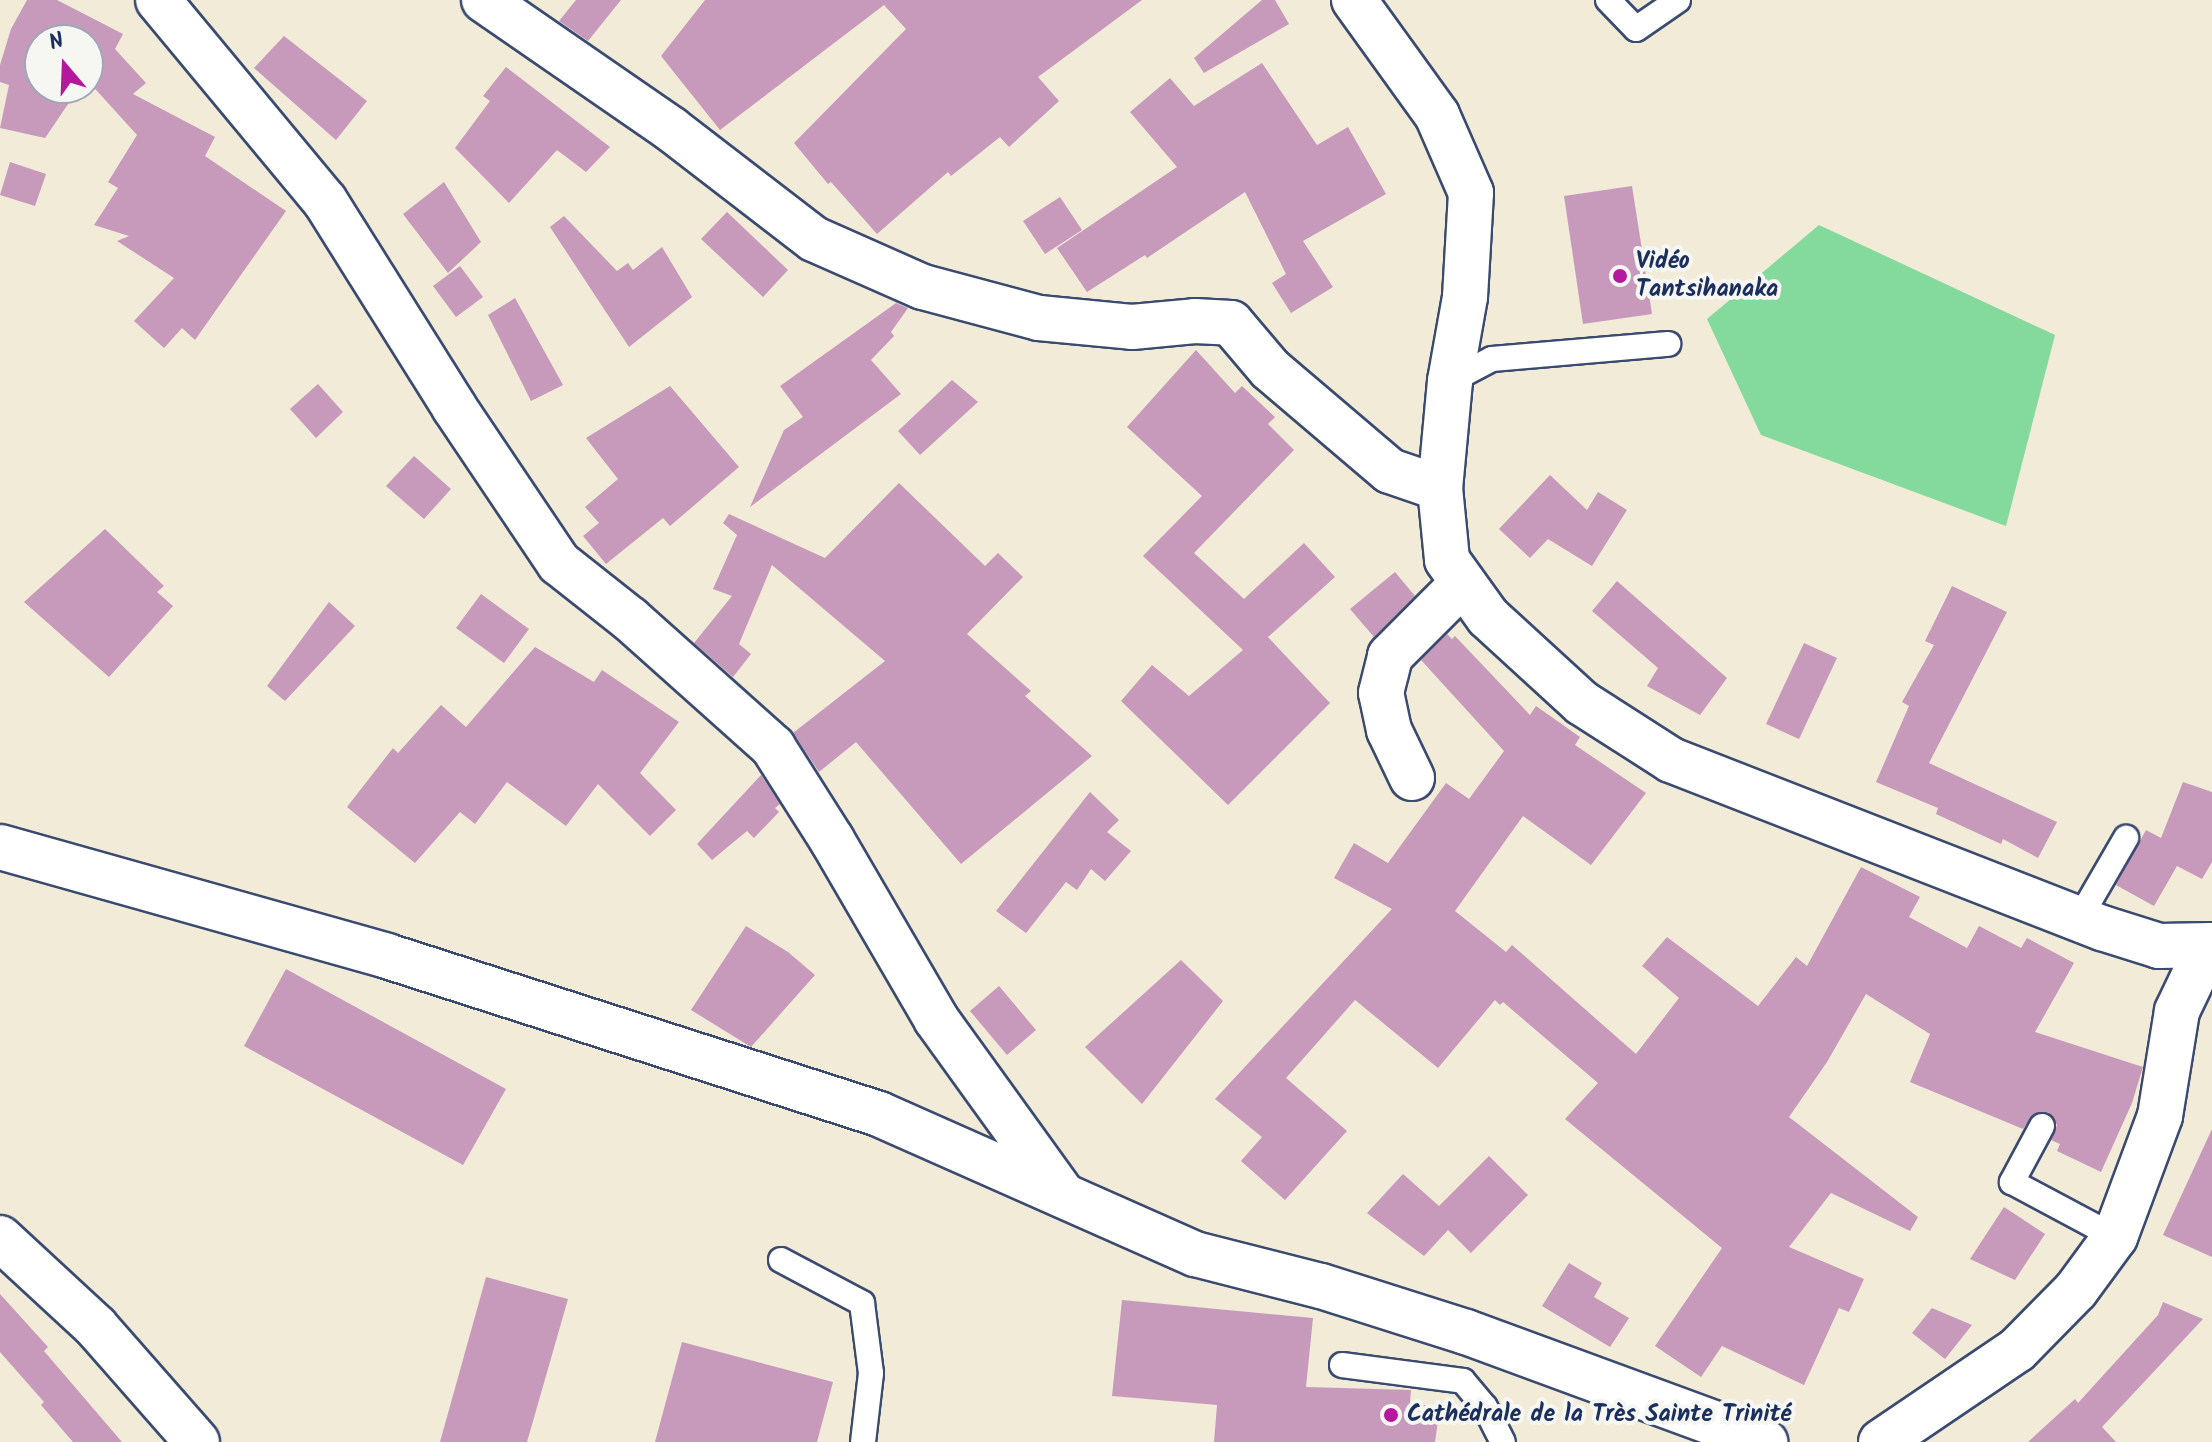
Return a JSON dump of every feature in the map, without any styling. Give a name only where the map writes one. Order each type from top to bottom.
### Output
[{"type":"street","points":[[158,0],[325,201],[454,407],[559,563],[630,619],[773,747],[832,840],[936,1019],[1064,1197]]},
{"type":"street","points":[[484,0],[648,113],[814,239],[923,287],[1039,318],[1132,327],[1195,321],[1231,323],[1270,369],[1390,471],[1440,488]]},
{"type":"street","points":[[1354,0],[1437,115],[1471,193],[1465,297],[1450,381],[1440,488],[1447,560],[1488,617],[1582,703],[1671,760],[2079,919],[2159,946],[2210,946],[2177,1011],[2160,1116],[2115,1237],[2076,1290],[2017,1350],[1881,1442]]},
{"type":"street","points":[[1412,778],[1389,730],[1381,693],[1390,656],[1463,583]]},
{"type":"street","points":[[0,847],[387,956],[879,1114],[1195,1254],[1321,1286],[1466,1332],[1765,1442]]},
{"type":"street","points":[[0,1238],[96,1327],[197,1442]]},
{"type":"lane","points":[[1608,0],[1636,29],[1678,0]]},
{"type":"lane","points":[[1450,381],[1492,359],[1668,344]]},
{"type":"lane","points":[[2079,919],[2126,838]]},
{"type":"lane","points":[[2042,1126],[2012,1182],[2115,1237]]},
{"type":"lane","points":[[781,1260],[862,1303],[871,1373],[863,1442]]},
{"type":"lane","points":[[1342,1365],[1463,1381],[1485,1407],[1503,1442]]},
{"type":"green space","points":[[1819,225],[2055,335],[2006,526],[1761,435],[1707,319]]},
{"type":"building","points":[[27,0],[57,0],[104,24],[24,24],[24,104],[68,104],[45,138],[0,128],[9,85],[0,82],[0,65],[11,29]]},
{"type":"building","points":[[576,0],[621,0],[588,41],[559,21]]},
{"type":"building","points":[[705,0],[1142,0],[1038,77],[1059,101],[1009,147],[1000,137],[951,176],[948,172],[877,234],[831,182],[828,184],[794,143],[906,29],[884,5],[720,130],[661,56]]},
{"type":"building","points":[[1262,0],[1275,0],[1289,24],[1204,73],[1194,58]]},
{"type":"building","points":[[104,24],[123,34],[115,49],[146,83],[133,94],[215,137],[205,156],[286,211],[195,340],[182,328],[164,348],[134,321],[174,278],[117,241],[129,236],[94,225],[118,188],[108,182],[137,135],[104,99]]},
{"type":"building","points":[[284,36],[367,101],[336,140],[254,68]]},
{"type":"building","points":[[1262,63],[1317,145],[1348,127],[1386,194],[1303,241],[1333,287],[1291,313],[1272,283],[1286,274],[1245,192],[1147,258],[1145,255],[1087,292],[1057,248],[1177,167],[1130,112],[1170,78],[1194,106]]},
{"type":"building","points":[[506,67],[610,147],[586,172],[557,150],[509,203],[455,148],[490,101],[483,96]]},
{"type":"building","points":[[10,162],[46,174],[35,206],[0,195]]},
{"type":"building","points":[[444,182],[481,242],[448,273],[403,214]]},
{"type":"building","points":[[1632,186],[1652,314],[1583,324],[1564,196]]},
{"type":"building","points":[[1060,197],[1082,230],[1045,254],[1023,221]]},
{"type":"building","points":[[727,212],[788,270],[763,297],[701,239]]},
{"type":"building","points":[[564,216],[617,271],[628,263],[633,270],[662,247],[692,297],[629,347],[550,227]]},
{"type":"building","points":[[460,266],[483,297],[456,317],[433,286]]},
{"type":"building","points":[[515,298],[563,385],[531,401],[488,315]]},
{"type":"building","points":[[896,303],[908,308],[891,332],[894,336],[871,360],[901,394],[750,507],[784,430],[803,417],[780,386]]},
{"type":"building","points":[[1196,350],[1235,393],[1242,386],[1275,417],[1268,424],[1294,450],[1194,553],[1244,599],[1304,543],[1335,577],[1268,637],[1330,703],[1228,805],[1121,701],[1152,665],[1189,696],[1243,650],[1143,556],[1202,496],[1127,427]]},
{"type":"building","points":[[952,380],[978,402],[920,455],[898,431]]},
{"type":"building","points":[[318,384],[343,412],[316,438],[290,409]]},
{"type":"building","points":[[670,386],[739,467],[670,526],[663,518],[606,564],[583,536],[599,523],[585,507],[618,479],[586,438]]},
{"type":"building","points":[[414,456],[451,489],[424,519],[386,486]]},
{"type":"building","points":[[1550,475],[1587,510],[1598,492],[1627,510],[1592,566],[1548,539],[1530,558],[1499,529]]},
{"type":"building","points":[[899,483],[985,566],[998,553],[1023,577],[967,634],[1031,691],[1025,696],[1092,756],[961,864],[856,742],[819,772],[793,733],[885,661],[772,565],[739,644],[751,654],[733,677],[694,643],[732,596],[713,589],[737,535],[723,523],[729,514],[825,558]]},
{"type":"building","points":[[105,529],[164,586],[157,592],[173,606],[109,677],[24,602]]},
{"type":"building","points":[[1395,572],[1415,596],[1374,637],[1350,609]]},
{"type":"building","points":[[1617,581],[1727,678],[1700,715],[1647,686],[1658,668],[1592,611]]},
{"type":"building","points":[[1952,586],[2007,612],[1929,763],[2057,822],[2038,858],[2003,839],[2001,844],[1936,814],[1938,808],[1876,782],[1909,706],[1902,702],[1934,645],[1925,641]]},
{"type":"building","points":[[481,594],[529,629],[504,663],[456,628]]},
{"type":"building","points":[[329,602],[355,626],[285,701],[267,686]]},
{"type":"building","points":[[1447,634],[1452,639],[1455,636],[1530,715],[1536,706],[1580,737],[1575,745],[1646,793],[1591,865],[1523,816],[1455,911],[1506,952],[1512,945],[1636,1054],[1679,998],[1642,966],[1667,937],[1758,1006],[1796,957],[1807,966],[1861,867],[1920,897],[1909,917],[1967,948],[1979,926],[2021,948],[2027,938],[2074,963],[2035,1032],[2143,1067],[2132,1103],[2101,1172],[2057,1151],[2060,1144],[2051,1140],[2057,1125],[2048,1112],[2033,1114],[2023,1129],[1910,1082],[1930,1034],[1866,994],[1827,1062],[1789,1117],[1918,1217],[1910,1231],[1831,1193],[1789,1247],[1864,1279],[1849,1312],[1839,1308],[1804,1385],[1722,1346],[1701,1377],[1655,1346],[1722,1248],[1565,1119],[1598,1083],[1503,1002],[1500,1005],[1495,1000],[1438,1068],[1355,1000],[1286,1078],[1347,1131],[1285,1200],[1241,1161],[1262,1137],[1215,1099],[1392,909],[1334,878],[1354,843],[1388,863],[1446,783],[1469,799],[1504,751],[1421,660]]},
{"type":"building","points":[[1804,643],[1837,658],[1799,739],[1766,724]]},
{"type":"building","points":[[535,647],[594,682],[602,670],[679,722],[640,773],[676,810],[650,836],[598,784],[566,826],[507,782],[475,824],[460,812],[415,863],[347,807],[393,748],[398,753],[441,705],[466,727]]},
{"type":"building","points":[[761,775],[780,804],[775,808],[779,812],[754,838],[747,831],[712,860],[697,844]]},
{"type":"building","points":[[2183,782],[2212,792],[2212,862],[2202,879],[2177,866],[2154,906],[2116,885],[2146,830],[2161,838]]},
{"type":"building","points":[[1090,792],[1119,820],[1107,832],[1131,851],[1105,881],[1091,869],[1077,890],[1066,882],[1026,933],[996,911]]},
{"type":"building","points":[[746,926],[788,952],[815,975],[751,1047],[691,1010]]},
{"type":"building","points":[[1181,960],[1223,1001],[1142,1104],[1085,1047]]},
{"type":"building","points":[[286,969],[506,1089],[463,1165],[244,1046]]},
{"type":"building","points":[[999,986],[1036,1030],[1007,1055],[970,1011]]},
{"type":"building","points":[[2212,1129],[2212,1257],[2163,1235]]},
{"type":"building","points":[[1489,1156],[1528,1195],[1471,1253],[1448,1230],[1424,1256],[1367,1213],[1403,1174],[1439,1206]]},
{"type":"building","points":[[2004,1207],[2045,1234],[2015,1280],[1970,1259]]},
{"type":"building","points":[[1569,1263],[1602,1283],[1594,1297],[1629,1318],[1610,1347],[1542,1306]]},
{"type":"building","points":[[486,1277],[568,1299],[527,1442],[440,1442]]},
{"type":"building","points":[[0,1294],[48,1347],[44,1351],[122,1442],[73,1442],[41,1405],[44,1402],[0,1352]]},
{"type":"building","points":[[1122,1300],[1313,1318],[1306,1387],[1411,1390],[1410,1403],[1440,1407],[1435,1442],[1214,1442],[1217,1405],[1112,1396]]},
{"type":"building","points":[[2163,1302],[2203,1319],[2102,1427],[2116,1442],[2028,1442],[2075,1399],[2078,1403],[2158,1315]]},
{"type":"building","points":[[1932,1308],[1972,1325],[1945,1359],[1912,1333]]},
{"type":"building","points":[[682,1342],[833,1382],[817,1442],[655,1442]]},
{"type":"place","name":"Vidéo Tantsihanaka","points":[[1620,276]]},
{"type":"place","name":"Cathédrale de la Très Sainte Trinité","points":[[1391,1415]]}]
